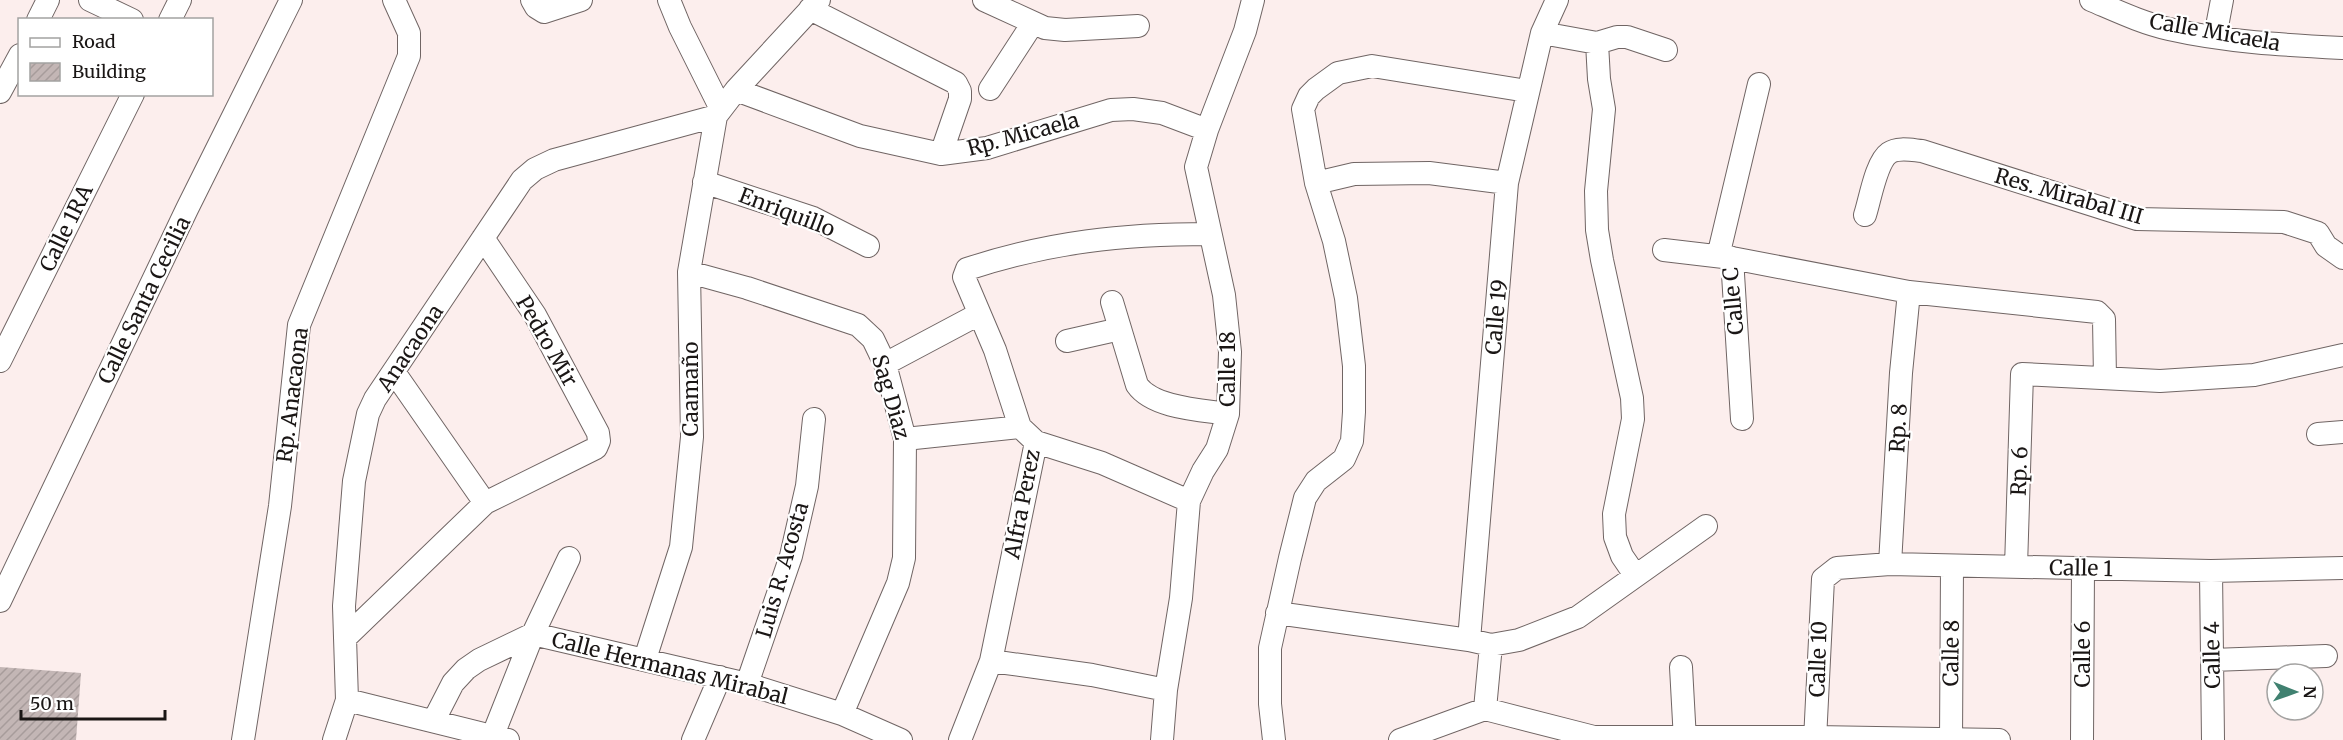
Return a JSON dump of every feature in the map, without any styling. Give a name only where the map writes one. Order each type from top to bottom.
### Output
[{"type":"street","points":[[39,18],[48,0]]},
{"type":"street","points":[[90,0],[128,18]]},
{"type":"street","points":[[171,18],[180,0]]},
{"type":"street","name":"Calle Santa Cecilia","points":[[0,601],[291,0]]},
{"type":"street","name":"Rp. Anacaona","points":[[243,740],[280,506],[299,325],[409,56],[409,33],[394,0]]},
{"type":"street","points":[[534,4],[544,12],[581,0]]},
{"type":"street","points":[[669,0],[719,112],[814,4],[956,83],[960,91],[960,99],[941,154]]},
{"type":"street","points":[[984,0],[1045,28],[1065,30],[1138,26]]},
{"type":"street","name":"Calle 18","points":[[1162,740],[1166,690],[1181,598],[1188,501],[1217,449],[1228,414],[1230,351],[1224,294],[1196,167],[1207,130],[1245,31],[1253,0]]},
{"type":"street","name":"Calle 19","points":[[1469,640],[1507,183],[1542,33],[1557,0]]},
{"type":"street","name":"Calle Micaela","points":[[2091,0],[2129,8],[2168,29],[2274,44],[2343,48]]},
{"type":"street","points":[[2215,37],[2222,0]]},
{"type":"street","points":[[990,89],[1033,23]]},
{"type":"street","points":[[1542,33],[1598,43],[1608,38],[1627,37],[1666,50]]},
{"type":"street","points":[[1598,43],[1599,79],[1604,108],[1596,190],[1597,230],[1632,398],[1633,419],[1614,514],[1615,537],[1622,556],[1635,575]]},
{"type":"street","points":[[0,92],[18,59]]},
{"type":"street","points":[[1274,740],[1270,704],[1270,648],[1277,612],[1305,498],[1316,481],[1344,459],[1352,441],[1354,412],[1354,366],[1346,298],[1334,241],[1316,183],[1303,109],[1309,96],[1338,73],[1372,66],[1527,91]]},
{"type":"street","name":"Calle C","points":[[1742,419],[1732,258],[1723,255],[1720,248],[1759,84]]},
{"type":"street","name":"Rp. Micaela","points":[[736,90],[860,136],[941,154],[987,148],[1111,110],[1133,109],[1162,113],[1207,130]]},
{"type":"street","name":"Calle 1RA","points":[[0,361],[132,96]]},
{"type":"street","name":"Caamaño","points":[[645,659],[681,547],[692,437],[689,272],[704,182],[719,112]]},
{"type":"street","name":"Anacaona","points":[[334,740],[347,700],[344,606],[354,481],[368,414],[522,180],[535,169],[554,160],[719,112]]},
{"type":"street","name":"Res. Mirabal III","points":[[1865,215],[1881,163],[1887,154],[1896,150],[1922,151],[2137,219],[2284,222],[2318,233],[2326,246],[2343,258]]},
{"type":"street","points":[[1316,183],[1354,174],[1429,173],[1507,183]]},
{"type":"street","name":"Enriquillo","points":[[704,182],[813,218],[868,246]]},
{"type":"street","name":"Alfra Perez","points":[[960,740],[991,661],[1028,434],[964,278],[967,269],[1011,254],[1067,243],[1157,234],[1209,234]]},
{"type":"street","name":"Pedro Mir","points":[[483,238],[546,334],[598,433],[599,441],[596,448],[485,502]]},
{"type":"street","points":[[1664,250],[1732,258],[1909,292],[2097,312],[2104,319],[2105,378],[2160,381],[2254,375],[2343,355]]},
{"type":"street","name":"Sag Diaz","points":[[689,272],[747,288],[858,325],[873,339],[885,364],[905,439],[904,558],[898,583],[842,714]]},
{"type":"street","name":"Rp. 8","points":[[1890,564],[1901,373],[1909,292]]},
{"type":"street","points":[[1112,302],[1137,385],[1142,392],[1156,400],[1228,414]]},
{"type":"street","points":[[885,364],[979,314]]},
{"type":"street","points":[[1067,341],[1120,329]]},
{"type":"street","points":[[345,638],[485,502],[394,372]]},
{"type":"street","name":"Rp. 6","points":[[2016,567],[2022,374],[2105,378]]},
{"type":"street","name":"Luis R. Acosta","points":[[747,684],[791,556],[807,486],[814,419]]},
{"type":"street","points":[[2318,434],[2343,432]]},
{"type":"street","points":[[905,439],[1028,434],[1102,463],[1188,501]]},
{"type":"street","points":[[1277,612],[1491,645],[1520,640],[1578,617],[1706,526]]},
{"type":"street","points":[[347,700],[434,720],[497,739],[533,634],[569,558]]},
{"type":"street","name":"Calle 1","points":[[1823,579],[1838,568],[1890,564],[2211,571],[2343,568]]},
{"type":"street","name":"Calle 8","points":[[1951,740],[1952,566]]},
{"type":"street","name":"Calle 6","points":[[2082,740],[2083,568]]},
{"type":"street","name":"Calle 4","points":[[2211,571],[2213,740]]},
{"type":"street","name":"Calle 10","points":[[1815,738],[1823,579]]},
{"type":"street","name":"Calle Hermanas Mirabal","points":[[434,720],[453,683],[466,669],[479,660],[533,634],[747,684],[842,714],[901,740]]},
{"type":"street","points":[[1485,709],[1491,645]]},
{"type":"street","points":[[2212,660],[2326,656]]},
{"type":"street","points":[[991,661],[1092,675],[1166,690]]},
{"type":"street","points":[[1681,667],[1684,739]]},
{"type":"street","points":[[693,740],[720,677]]},
{"type":"street","points":[[1400,740],[1485,709],[1554,734],[1594,737],[1999,740]]},
{"type":"building","points":[[0,667],[81,673],[76,740],[0,740]]}]
